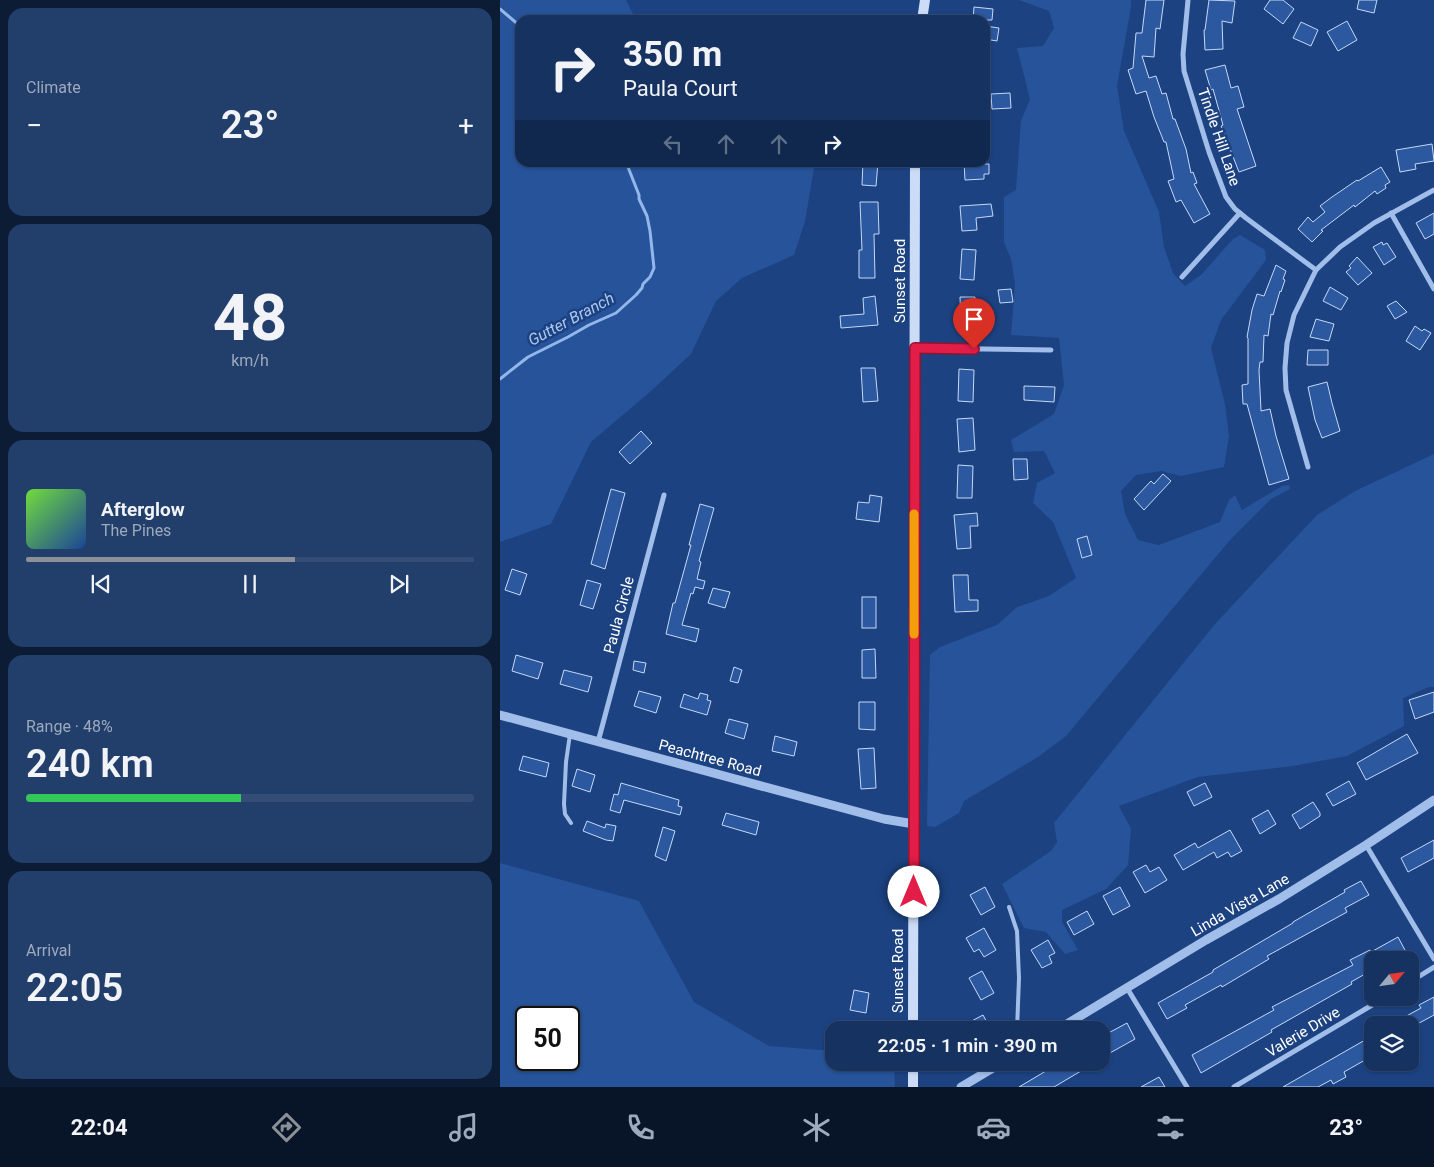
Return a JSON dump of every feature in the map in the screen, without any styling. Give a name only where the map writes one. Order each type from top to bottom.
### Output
[{"type":"main road","points":[[923,15],[925,0]]},
{"type":"main road","name":"Sunset Road","points":[[913,1021],[915,167]]},
{"type":"main road","points":[[913,1071],[913,1087]]},
{"type":"street","name":"Tindle Hill Lane","points":[[1188,0],[1183,54],[1184,71],[1226,198],[1240,214],[1316,270]]},
{"type":"street","points":[[1308,468],[1286,390],[1287,342],[1294,315],[1316,270],[1354,236],[1434,190]]},
{"type":"street","points":[[1391,213],[1434,289]]},
{"type":"street","points":[[1182,277],[1240,214]]},
{"type":"street","points":[[915,348],[1051,350]]},
{"type":"street","name":"Paula Circle","points":[[598,742],[664,496]]},
{"type":"street","name":"Peachtree Road","points":[[500,715],[882,818],[914,824]]},
{"type":"street","name":"Linda Vista Lane","points":[[1072,1021],[1280,899],[1434,800]]},
{"type":"street","points":[[1366,845],[1434,959]]},
{"type":"street","points":[[1419,976],[1434,967]]},
{"type":"street","points":[[1127,987],[1188,1087]]},
{"type":"street","name":"Valerie Drive","points":[[1234,1087],[1371,1006]]},
{"type":"street","points":[[961,1087],[988,1071]]},
{"type":"lane","points":[[570,734],[566,762],[564,804],[571,824]]},
{"type":"lane","points":[[1009,907],[1016,931],[1019,978],[1017,1021]]},
{"type":"shaded area","points":[[500,0],[626,0],[634,15],[515,15],[515,167],[815,167],[805,221],[794,255],[742,278],[716,301],[691,354],[591,442],[551,524],[500,542]]},
{"type":"shaded area","points":[[1019,0],[1131,0],[1117,86],[1124,131],[1159,212],[1164,247],[1173,273],[1185,286],[1201,275],[1233,239],[1240,235],[1265,250],[1266,260],[1221,320],[1211,348],[1225,404],[1229,436],[1224,467],[1181,476],[1161,471],[1136,475],[1121,491],[1125,514],[1138,540],[1159,545],[1220,522],[1229,500],[1235,495],[1242,510],[1282,486],[1289,485],[1290,489],[1271,499],[1230,540],[1066,736],[1038,757],[964,801],[959,813],[935,827],[927,826],[930,655],[940,647],[997,625],[1017,607],[1049,596],[1076,578],[1053,522],[1033,503],[1037,483],[1055,473],[1044,451],[1014,452],[1011,440],[1054,414],[1064,385],[1059,338],[1011,335],[1015,284],[1011,259],[1004,242],[1004,197],[1016,190],[1021,121],[1030,99],[1017,48],[1043,46],[1054,28],[1049,11]]},
{"type":"shaded area","points":[[1434,454],[1434,687],[1429,687],[1403,698],[1404,726],[1347,756],[1293,766],[1198,777],[1119,806],[1131,829],[1128,865],[1106,889],[1062,910],[1062,922],[1078,950],[1065,954],[1046,932],[1024,928],[1002,884],[1051,851],[1057,842],[1054,823],[1215,624],[1317,515],[1355,491]]},
{"type":"shaded area","points":[[500,863],[639,901],[694,1002],[769,1046],[825,1050],[825,1071],[894,1071],[895,1087],[500,1087]]},
{"type":"building","points":[[1146,0],[1164,0],[1160,29],[1156,28],[1154,57],[1142,56],[1149,78],[1156,76],[1162,94],[1166,93],[1173,119],[1175,119],[1186,149],[1191,173],[1193,172],[1197,183],[1194,184],[1210,214],[1194,223],[1181,200],[1176,202],[1168,181],[1174,179],[1166,142],[1164,142],[1154,117],[1146,91],[1136,94],[1128,70],[1133,68],[1136,33],[1142,33]]},
{"type":"building","points":[[1209,0],[1235,1],[1232,23],[1222,21],[1223,49],[1205,50],[1204,30]]},
{"type":"building","points":[[1270,0],[1283,0],[1294,9],[1283,24],[1264,9]]},
{"type":"building","points":[[1359,0],[1377,0],[1374,13],[1357,9]]},
{"type":"building","points":[[974,7],[993,9],[992,20],[990,20],[990,15],[973,15]]},
{"type":"building","points":[[1347,21],[1357,40],[1338,51],[1327,32]]},
{"type":"building","points":[[1301,22],[1318,30],[1311,46],[1293,38]]},
{"type":"building","points":[[990,27],[999,28],[997,41],[990,40]]},
{"type":"building","points":[[1225,65],[1231,88],[1238,86],[1244,107],[1237,109],[1256,166],[1239,172],[1221,126],[1223,125],[1213,89],[1211,90],[1205,70]]},
{"type":"building","points":[[1010,93],[1011,108],[992,109],[991,94]]},
{"type":"building","points":[[1432,144],[1434,161],[1415,164],[1416,169],[1400,172],[1396,150]]},
{"type":"building","points":[[863,167],[878,167],[876,186],[862,185]]},
{"type":"building","points":[[964,167],[989,167],[989,174],[984,174],[984,179],[965,180]]},
{"type":"building","points":[[1381,167],[1390,182],[1385,185],[1386,188],[1377,194],[1375,191],[1355,207],[1354,205],[1321,230],[1323,231],[1312,242],[1298,229],[1308,217],[1313,222],[1325,212],[1320,206],[1332,197]]},
{"type":"building","points":[[860,202],[878,202],[879,234],[874,234],[875,278],[859,278],[859,250],[862,250]]},
{"type":"building","points":[[991,204],[993,216],[976,218],[977,230],[962,231],[960,206]]},
{"type":"building","points":[[1434,213],[1434,234],[1425,239],[1416,223]]},
{"type":"building","points":[[1382,242],[1383,245],[1387,243],[1396,257],[1384,265],[1373,247]]},
{"type":"building","points":[[962,249],[976,250],[974,280],[960,279]]},
{"type":"building","points":[[1357,257],[1372,273],[1358,285],[1346,272],[1351,268],[1349,266]]},
{"type":"building","points":[[1276,265],[1286,271],[1283,279],[1285,280],[1273,315],[1271,314],[1268,336],[1264,335],[1263,362],[1260,362],[1259,370],[1261,411],[1270,409],[1289,479],[1269,485],[1247,404],[1243,404],[1242,385],[1248,384],[1247,337],[1252,310],[1257,294],[1264,296]]},
{"type":"building","points":[[1330,287],[1348,298],[1341,310],[1323,301]]},
{"type":"building","points":[[1011,289],[1013,302],[1000,303],[998,290]]},
{"type":"building","points":[[875,296],[878,325],[841,328],[840,316],[864,314],[863,298]]},
{"type":"building","points":[[960,297],[975,297],[976,328],[961,328]]},
{"type":"building","points":[[1396,301],[1407,312],[1395,319],[1387,306]]},
{"type":"building","points":[[1316,319],[1334,324],[1329,341],[1310,337]]},
{"type":"building","points":[[1415,326],[1422,331],[1424,329],[1431,333],[1420,350],[1406,341]]},
{"type":"building","points":[[1308,350],[1328,350],[1328,365],[1307,365]]},
{"type":"building","points":[[861,368],[875,368],[878,401],[863,402]]},
{"type":"building","points":[[959,369],[974,370],[973,402],[958,401]]},
{"type":"building","points":[[1327,382],[1340,431],[1322,438],[1315,420],[1308,387]]},
{"type":"building","points":[[1024,386],[1055,387],[1054,402],[1024,400]]},
{"type":"building","points":[[973,418],[975,450],[959,452],[957,419]]},
{"type":"building","points":[[641,431],[652,443],[630,464],[619,452]]},
{"type":"building","points":[[1013,459],[1027,459],[1028,479],[1014,480]]},
{"type":"building","points":[[958,465],[973,466],[972,498],[957,498]]},
{"type":"building","points":[[1163,474],[1171,481],[1144,510],[1134,499],[1151,481],[1154,484]]},
{"type":"building","points":[[611,489],[625,493],[605,569],[591,564]]},
{"type":"building","points":[[870,495],[882,497],[879,522],[856,519],[858,502],[869,503]]},
{"type":"building","points":[[700,504],[714,508],[699,561],[701,562],[697,579],[705,581],[703,589],[695,587],[693,594],[691,593],[682,625],[699,629],[696,642],[666,634],[673,603],[675,603],[691,545],[689,545]]},
{"type":"building","points":[[977,513],[978,526],[970,526],[971,548],[957,549],[954,515]]},
{"type":"building","points":[[1087,536],[1092,555],[1082,558],[1077,539]]},
{"type":"building","points":[[512,569],[527,574],[520,595],[505,590]]},
{"type":"building","points":[[953,575],[968,575],[969,600],[978,600],[978,611],[955,612]]},
{"type":"building","points":[[587,580],[601,584],[593,609],[580,605]]},
{"type":"building","points":[[713,588],[730,592],[725,608],[708,603]]},
{"type":"building","points":[[862,597],[876,597],[876,628],[862,628]]},
{"type":"building","points":[[875,649],[876,678],[862,678],[862,650]]},
{"type":"building","points":[[516,655],[543,663],[538,679],[512,671]]},
{"type":"building","points":[[634,661],[646,663],[644,673],[633,670]]},
{"type":"building","points":[[734,667],[742,670],[738,683],[730,681]]},
{"type":"building","points":[[564,670],[592,677],[588,692],[560,684]]},
{"type":"building","points":[[639,691],[661,697],[656,713],[634,706]]},
{"type":"building","points":[[1434,692],[1434,712],[1415,719],[1409,700]]},
{"type":"building","points":[[700,693],[708,695],[707,700],[711,701],[707,715],[680,707],[684,694],[698,699]]},
{"type":"building","points":[[859,702],[875,702],[875,730],[859,729]]},
{"type":"building","points":[[729,719],[748,724],[744,739],[725,733]]},
{"type":"building","points":[[1407,734],[1418,753],[1366,780],[1357,763]]},
{"type":"building","points":[[775,736],[797,742],[794,756],[772,751]]},
{"type":"building","points":[[874,748],[876,788],[861,789],[858,749]]},
{"type":"building","points":[[523,756],[549,763],[546,777],[519,770]]},
{"type":"building","points":[[577,769],[595,775],[590,792],[572,786]]},
{"type":"building","points":[[1349,781],[1356,794],[1333,806],[1326,794]]},
{"type":"building","points":[[621,783],[679,800],[678,806],[682,807],[680,815],[624,800],[620,813],[610,810],[614,794],[618,795]]},
{"type":"building","points":[[1205,783],[1212,797],[1194,806],[1187,792]]},
{"type":"building","points":[[1313,802],[1320,816],[1300,829],[1292,815]]},
{"type":"building","points":[[1268,810],[1276,824],[1260,834],[1252,819]]},
{"type":"building","points":[[726,813],[759,822],[756,835],[722,825]]},
{"type":"building","points":[[587,821],[605,828],[606,824],[616,826],[613,841],[583,831]]},
{"type":"building","points":[[663,827],[675,831],[666,861],[655,856]]},
{"type":"building","points":[[1230,830],[1242,851],[1231,857],[1228,852],[1217,858],[1214,852],[1183,870],[1174,855],[1195,843],[1198,848]]},
{"type":"building","points":[[1434,840],[1434,858],[1408,872],[1401,858]]},
{"type":"building","points":[[1146,865],[1150,872],[1159,867],[1167,880],[1145,893],[1133,872]]},
{"type":"building","points":[[1361,881],[1369,895],[1345,908],[1347,912],[1267,956],[1269,959],[1222,987],[1221,985],[1185,1005],[1187,1008],[1167,1019],[1158,1003],[1213,972],[1213,970]]},
{"type":"building","points":[[985,887],[995,907],[981,915],[970,895]]},
{"type":"building","points":[[1120,887],[1130,906],[1113,915],[1103,896]]},
{"type":"building","points":[[1087,911],[1094,924],[1074,935],[1067,922]]},
{"type":"building","points":[[984,928],[996,950],[984,957],[979,949],[974,952],[966,938]]},
{"type":"building","points":[[1398,937],[1405,951],[1373,951]]},
{"type":"building","points":[[1048,940],[1055,953],[1049,956],[1052,963],[1042,968],[1031,950]]},
{"type":"building","points":[[1364,953],[1364,975],[1351,982],[1352,984],[1271,1030],[1272,1032],[1201,1073],[1192,1055],[1274,1010],[1272,1007],[1353,965],[1350,960]]},
{"type":"building","points":[[982,971],[994,993],[981,1000],[969,978]]},
{"type":"building","points":[[854,990],[869,993],[866,1013],[850,1010]]},
{"type":"building","points":[[1434,997],[1434,1015],[1419,1023],[1419,1016],[1406,1016],[1421,1008],[1419,1005]]},
{"type":"building","points":[[983,1015],[986,1021],[972,1021]]},
{"type":"building","points":[[1127,1023],[1135,1039],[1110,1053],[1110,1032]]},
{"type":"building","points":[[1364,1041],[1364,1061],[1344,1072],[1346,1077],[1333,1084],[1331,1080],[1318,1087],[1283,1087]]},
{"type":"building","points":[[1046,1071],[1081,1071],[1054,1087],[1019,1087]]},
{"type":"building","points":[[1159,1077],[1165,1087],[1141,1087]]},
{"type":"waterway","name":"Gutter Branch","points":[[500,9],[515,22]]},
{"type":"waterway","name":"Gutter Branch","points":[[500,379],[528,357],[616,313],[636,295],[650,277],[654,268],[647,216],[628,167]]},
{"type":"slow traffic","points":[[914,514],[914,634]]},
{"type":"route","points":[[914,892],[915,348],[974,349]]}]
